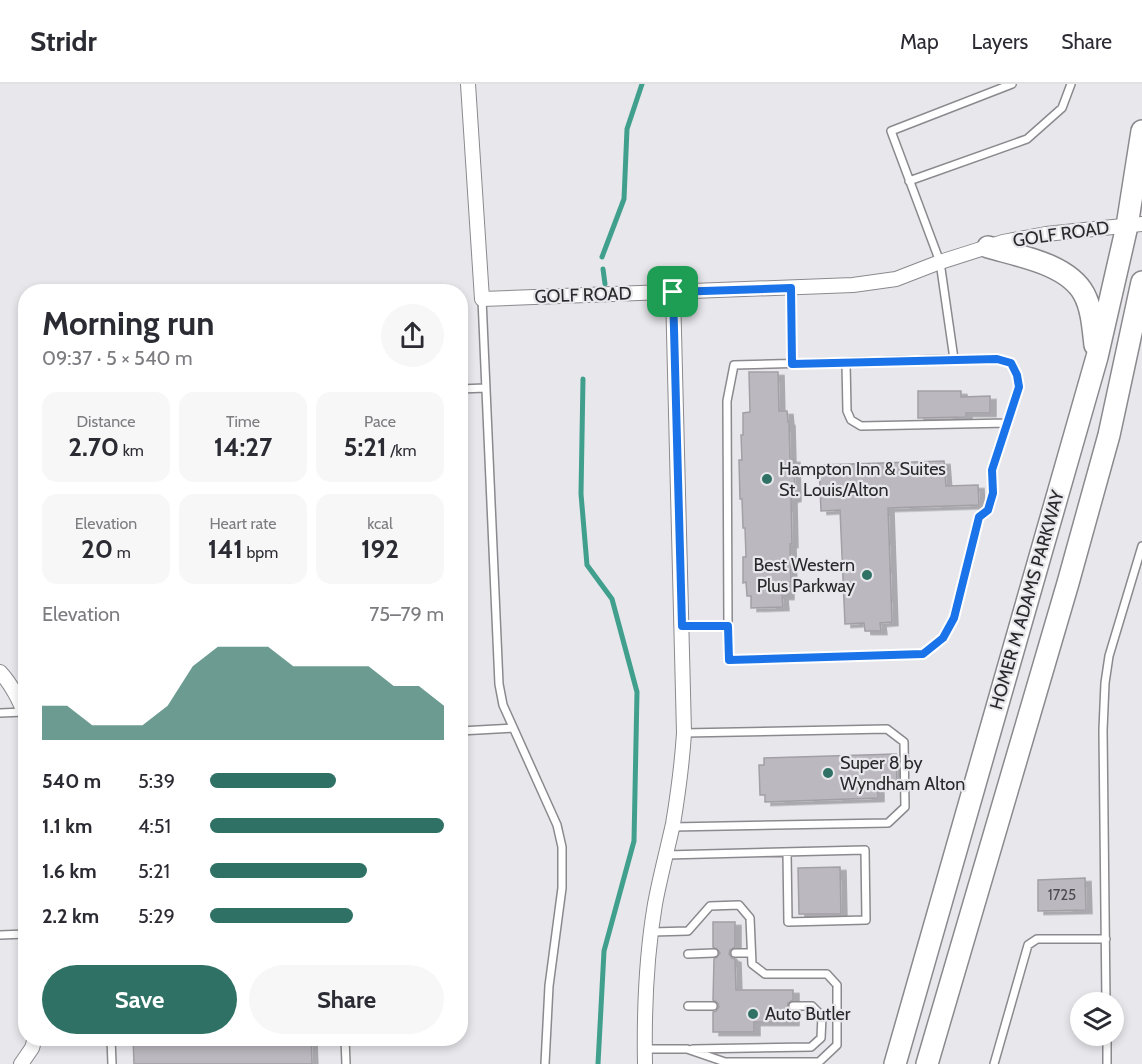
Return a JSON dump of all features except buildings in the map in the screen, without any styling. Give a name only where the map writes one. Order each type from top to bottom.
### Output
[{"type":"main road","name":"HOMER M ADAMS PARKWAY","points":[[895,1064],[1134,225],[1142,131]]},
{"type":"main road","points":[[988,247],[1037,261],[1071,279],[1084,294],[1091,314],[1097,357]]},
{"type":"main road","name":"HOMER M ADAMS PARKWAY","points":[[927,1064],[1109,435],[1142,282]]},
{"type":"street","points":[[468,84],[482,298]]},
{"type":"street","name":"GOLF ROAD","points":[[482,298],[853,285],[896,279],[988,247],[1046,234],[1134,225]]},
{"type":"street","points":[[645,1064],[646,998],[655,906],[682,771],[684,733],[673,292]]},
{"type":"street","points":[[0,672],[18,698]]},
{"type":"street","points":[[21,1064],[33,1046]]},
{"type":"lane","points":[[954,359],[940,262],[891,131],[1012,84]]},
{"type":"lane","points":[[909,181],[1027,139],[1062,108],[1071,84]]},
{"type":"lane","points":[[791,288],[792,364]]},
{"type":"lane","points":[[482,298],[499,684],[503,705],[556,825],[562,848],[562,888],[549,986],[545,1064]]},
{"type":"lane","points":[[954,359],[997,359],[1011,363],[1017,375],[1019,387],[992,470],[993,493],[988,510],[979,517],[954,618],[943,638],[923,654],[729,660],[727,401],[734,365],[954,359]]},
{"type":"lane","points":[[846,363],[847,411],[851,420],[861,426],[1008,423]]},
{"type":"lane","points":[[468,389],[485,388]]},
{"type":"lane","points":[[1106,992],[1103,741],[1105,683],[1109,656],[1142,546]]},
{"type":"lane","points":[[682,626],[728,626]]},
{"type":"lane","points":[[0,713],[18,714]]},
{"type":"lane","points":[[468,731],[513,729]]},
{"type":"lane","points":[[672,827],[888,823],[905,807],[904,742],[887,729],[684,733]]},
{"type":"lane","points":[[666,855],[865,850],[866,920],[788,922],[787,852]]},
{"type":"lane","points":[[652,932],[688,931],[710,906],[740,905],[750,918],[752,964],[765,974],[827,974],[837,985],[837,1045],[819,1062],[725,1062],[687,1049]]},
{"type":"lane","points":[[0,935],[18,934]]},
{"type":"lane","points":[[994,1064],[1028,945],[1038,939],[1106,939]]},
{"type":"lane","points":[[688,954],[714,953]]},
{"type":"lane","points":[[735,953],[751,953]]},
{"type":"lane","points":[[688,1006],[713,1006]]},
{"type":"lane","points":[[645,1049],[811,1047],[821,1038],[822,1016],[812,1006],[793,1006]]},
{"type":"lane","points":[[111,1046],[112,1064]]},
{"type":"lane","points":[[345,1046],[346,1064]]},
{"type":"lane","points":[[1107,1046],[1107,1064]]},
{"type":"waterway","points":[[602,257],[624,199],[627,129],[642,84]]},
{"type":"waterway","points":[[603,269],[605,284]]},
{"type":"waterway","points":[[583,379],[581,494],[587,565],[612,599],[637,692],[634,841],[604,951],[598,1064]]},
{"type":"place","name":"Hampton Inn & Suites St. Louis/Alton","points":[[767,479]]},
{"type":"place","name":"Best Western Plus Parkway","points":[[867,575]]},
{"type":"place","name":"Super 8 by Wyndham Alton","points":[[828,773]]},
{"type":"place","name":"Auto Butler","points":[[753,1014]]},
{"type":"route","points":[[791,288],[792,364],[954,359],[997,359],[1011,363],[1017,375],[1019,387],[992,470],[993,493],[988,510],[979,517],[954,618],[943,638],[923,654],[729,660],[728,626],[682,626],[673,292],[791,288]]}]
